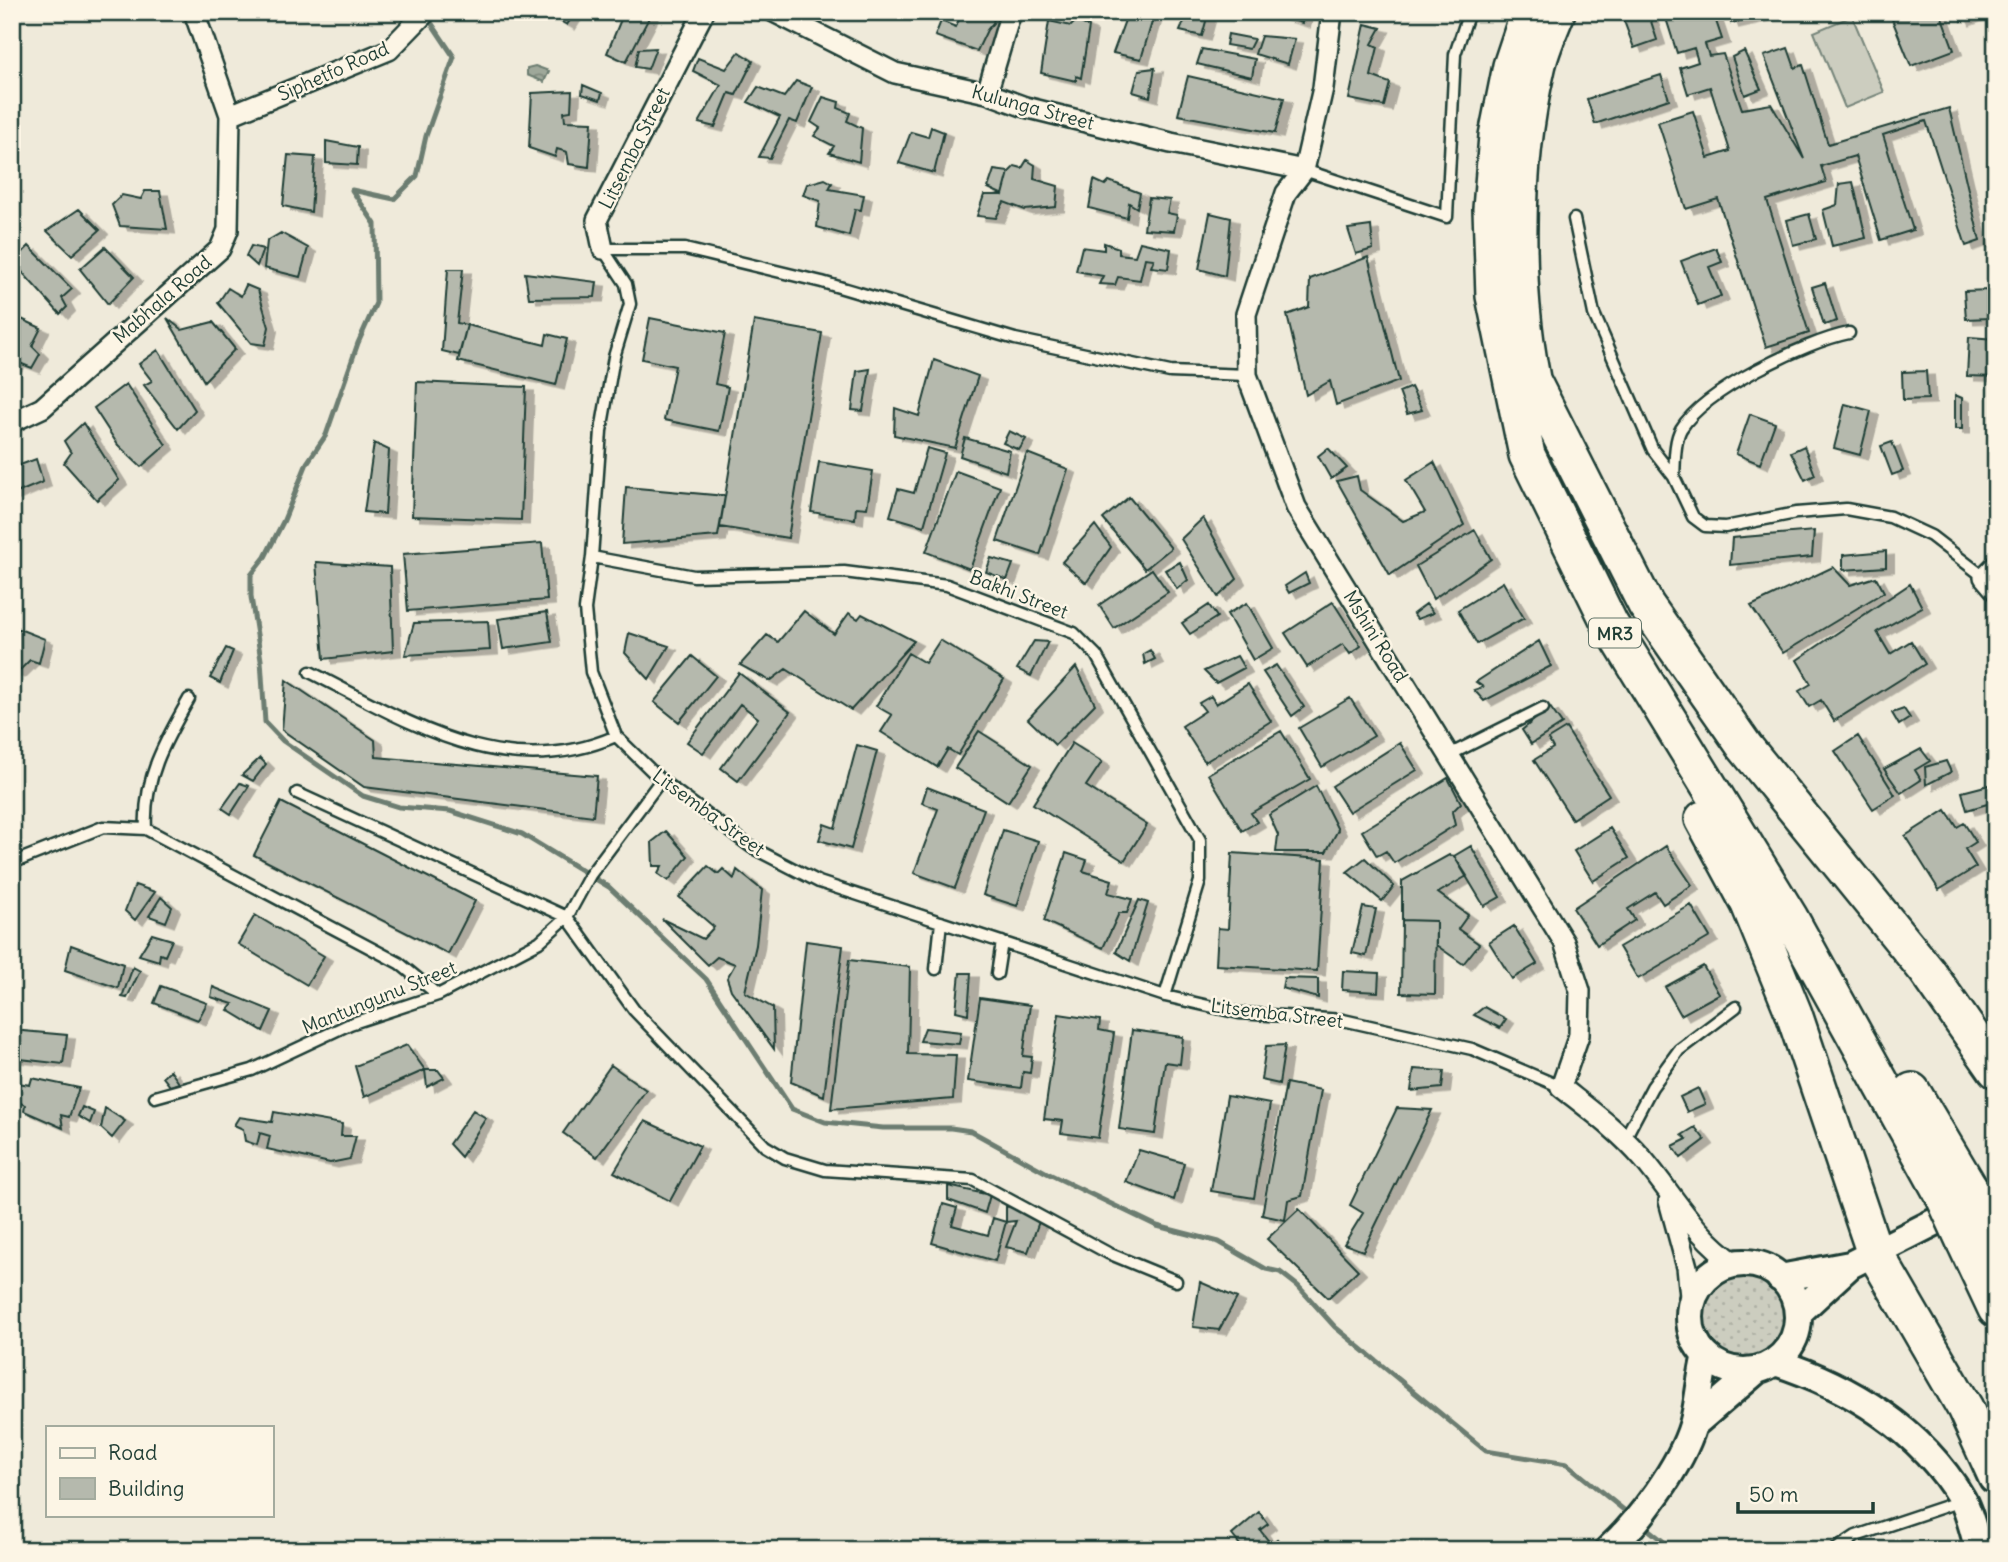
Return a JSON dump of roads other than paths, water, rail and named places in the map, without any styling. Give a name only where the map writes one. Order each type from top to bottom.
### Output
[{"type":"highway","name":"MR3","points":[[1529,12],[1511,66],[1497,136],[1491,209],[1494,296],[1527,454],[1609,624],[1790,918],[1969,1191]]},
{"type":"highway","name":"MR3","points":[[1557,12],[1537,65],[1525,134],[1519,209],[1522,290],[1532,383],[1546,443],[1614,594],[1969,1191],[1984,1240],[1996,1309]]},
{"type":"highway","points":[[1532,383],[1646,605],[1745,747],[1927,971],[1996,1070]]},
{"type":"highway","points":[[1527,454],[1546,527],[1592,622],[1749,904],[1794,1014],[1862,1258],[1965,1408],[1996,1476]]},
{"type":"street","name":"Mabhala Road","points":[[12,422],[42,408],[220,249],[228,230],[230,115],[194,12]]},
{"type":"street","name":"Siphetfo Road","points":[[230,115],[389,50],[426,12]]},
{"type":"street","name":"Litsemba Street","points":[[603,249],[597,220],[704,12]]},
{"type":"street","name":"Kulunga Street","points":[[774,12],[895,74],[987,93],[1025,107],[1171,143],[1304,170]]},
{"type":"street","points":[[987,93],[1012,12]]},
{"type":"street","points":[[1304,170],[1323,88],[1332,12]]},
{"type":"street","name":"Mshini Road","points":[[1304,170],[1286,193],[1246,314],[1247,375],[1297,507],[1564,942],[1580,991],[1580,1002],[1579,1035],[1562,1087]]},
{"type":"street","name":"Litsemba Street","points":[[1562,1087],[1644,1160],[1667,1194],[1704,1238],[1736,1264]]},
{"type":"street","points":[[1693,1425],[1788,1349],[1797,1322],[1862,1258],[1969,1191]]},
{"type":"street","name":"Litsemba Street","points":[[1667,1194],[1687,1267],[1691,1306]]},
{"type":"street","points":[[1780,1278],[1862,1258]]},
{"type":"street","points":[[1835,1385],[1813,1360],[1797,1322],[1789,1288],[1780,1278],[1759,1266],[1736,1264],[1707,1278],[1697,1290],[1691,1306],[1690,1323],[1695,1341],[1706,1356],[1721,1366],[1739,1371],[1766,1366],[1835,1385],[1891,1419],[1935,1460],[1963,1501],[1979,1550]]},
{"type":"street","points":[[1608,1550],[1626,1533],[1675,1463],[1693,1425],[1706,1356]]},
{"type":"lane","points":[[1304,170],[1447,218],[1455,54],[1469,12]]},
{"type":"lane","points":[[1574,219],[1594,314],[1653,450],[1674,477],[1693,517],[1705,526],[1725,527],[1796,513],[1846,509],[1890,517],[1931,536],[1992,578]]},
{"type":"lane","points":[[603,249],[685,249],[822,282],[1014,339],[1170,372],[1247,375]]},
{"type":"lane","name":"Litsemba Street","points":[[603,249],[626,284],[630,304],[614,357],[601,431],[592,557],[585,609],[591,672],[616,736],[661,780],[751,847],[819,882],[1165,996],[1239,1013],[1343,1020],[1459,1046],[1562,1087]]},
{"type":"lane","points":[[1674,477],[1679,432],[1690,416],[1716,396],[1790,353],[1849,333]]},
{"type":"lane","name":"Bakhi Street","points":[[592,557],[694,576],[844,572],[947,585],[1074,633],[1096,655],[1200,840],[1200,881],[1165,996]]},
{"type":"lane","points":[[310,673],[434,735],[497,750],[522,755],[556,754],[596,745],[616,736]]},
{"type":"lane","points":[[146,829],[144,804],[150,775],[164,741],[189,699]]},
{"type":"lane","points":[[1451,754],[1543,708]]},
{"type":"lane","name":"Mantungunu Street","points":[[155,1097],[253,1070],[350,1024],[438,995],[539,942],[567,917],[590,875],[661,780]]},
{"type":"lane","points":[[297,793],[567,917],[634,1010],[765,1146],[785,1158],[854,1173],[924,1175],[973,1180],[1108,1253],[1176,1281]]},
{"type":"lane","points":[[12,863],[103,827],[146,829],[400,963],[438,995]]},
{"type":"lane","points":[[936,969],[941,922]]},
{"type":"lane","points":[[997,974],[1002,942]]},
{"type":"lane","points":[[1624,1140],[1652,1087],[1679,1050],[1736,1007]]},
{"type":"lane","points":[[1835,1550],[1856,1536],[1963,1501]]},
{"type":"water","points":[[535,66],[549,71],[544,82],[527,75],[527,68]]},
{"type":"waterway","points":[[428,18],[454,57],[426,136],[417,176],[394,199],[352,190],[375,224],[376,303],[358,343],[326,435],[307,463],[284,520],[265,557],[251,575],[265,722],[283,741],[363,796],[399,807],[450,811],[522,834],[609,887],[706,979],[792,1109],[825,1122],[883,1128],[951,1128],[971,1131],[1047,1173],[1157,1226],[1219,1242],[1266,1269],[1280,1272],[1298,1286],[1335,1327],[1486,1451],[1567,1464],[1630,1515]]},
{"type":"waterway","points":[[1644,1526],[1674,1550]]}]
